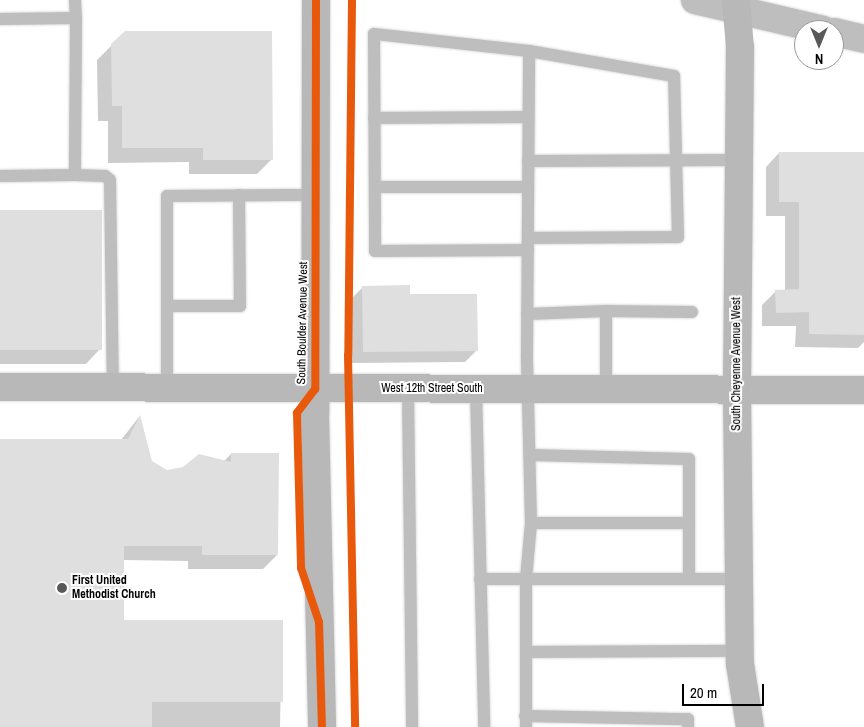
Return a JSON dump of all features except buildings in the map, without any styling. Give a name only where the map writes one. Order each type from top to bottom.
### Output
[{"type":"highway","points":[[695,0],[794,23]]},
{"type":"highway","points":[[844,34],[864,39]]},
{"type":"street","name":"South Boulder Avenue West","points":[[316,0],[315,389],[322,727]]},
{"type":"street","points":[[736,0],[740,48]]},
{"type":"street","name":"South Cheyenne Avenue West","points":[[742,0],[737,390],[739,579],[742,692],[750,727]]},
{"type":"street","name":"West 12th Street South","points":[[0,388],[864,390]]},
{"type":"lane","points":[[75,0],[75,175]]},
{"type":"lane","points":[[0,19],[76,18]]},
{"type":"lane","points":[[374,34],[529,51],[674,76],[678,238],[375,251],[374,34]]},
{"type":"lane","points":[[529,51],[527,314],[531,523],[526,579],[525,722],[688,719],[688,727]]},
{"type":"lane","points":[[374,118],[528,117]]},
{"type":"lane","points":[[528,161],[739,160]]},
{"type":"lane","points":[[0,176],[105,176],[110,180],[113,388]]},
{"type":"lane","points":[[375,187],[528,187]]},
{"type":"lane","points":[[167,388],[167,196],[316,195]]},
{"type":"lane","points":[[167,306],[240,306],[239,196]]},
{"type":"lane","points":[[527,314],[606,311],[692,312]]},
{"type":"lane","points":[[606,311],[606,390]]},
{"type":"lane","points":[[408,389],[412,727]]},
{"type":"lane","points":[[476,389],[484,727]]},
{"type":"lane","points":[[530,455],[689,459],[689,579]]},
{"type":"lane","points":[[531,523],[689,523]]},
{"type":"lane","points":[[480,579],[739,579]]},
{"type":"lane","points":[[526,652],[740,651]]},
{"type":"cycle path","points":[[316,0],[315,389],[297,413],[301,568],[319,622],[322,727]]},
{"type":"cycle path","points":[[352,0],[348,355],[355,727]]},
{"type":"place","name":"First United Methodist Church","points":[[62,588]]}]
